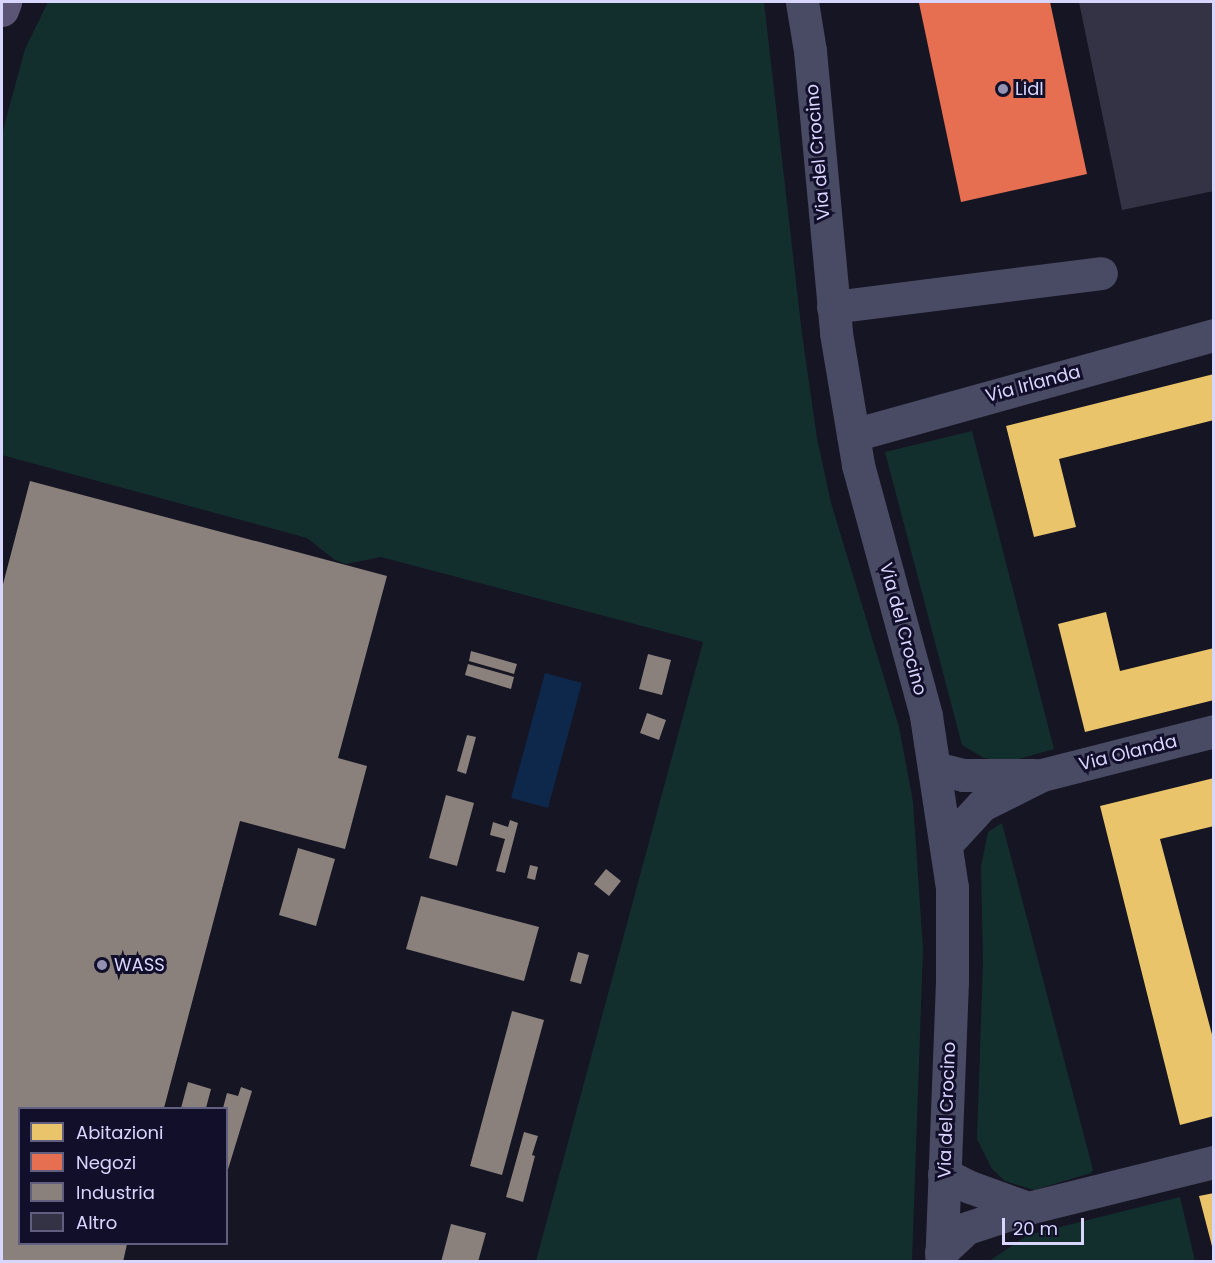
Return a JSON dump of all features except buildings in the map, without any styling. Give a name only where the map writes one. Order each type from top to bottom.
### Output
[{"type":"main road","points":[[2,10],[5,2]]},
{"type":"street","name":"Via del Crocino","points":[[802,2],[810,51],[834,307],[853,435],[926,716],[952,887],[952,981],[941,1257]]},
{"type":"street","points":[[834,307],[1101,273]]},
{"type":"street","name":"Via Irlanda","points":[[853,435],[1214,335]]},
{"type":"street","name":"Via Olanda","points":[[946,844],[982,805],[1042,775],[1214,731]]},
{"type":"street","name":"Via Olanda","points":[[935,768],[963,775],[1042,775]]},
{"type":"street","points":[[941,1257],[967,1227],[1028,1208],[1214,1162]]},
{"type":"street","points":[[944,1174],[970,1187],[1028,1208]]},
{"type":"green space","points":[[48,2],[764,2],[802,334],[817,438],[831,503],[899,727],[913,802],[923,949],[912,1261],[536,1261],[703,642],[381,557],[346,564],[335,560],[307,538],[2,455],[2,134],[25,49]]},
{"type":"green space","points":[[972,431],[1054,749],[1008,762],[984,758],[962,745],[885,452]]},
{"type":"green space","points":[[1002,823],[1093,1170],[1091,1173],[1034,1190],[1005,1181],[992,1169],[977,1139],[983,962],[981,867],[988,832]]},
{"type":"green space","points":[[1180,1197],[1195,1261],[989,1261],[1028,1235]]},
{"type":"water","points":[[545,673],[582,683],[548,808],[511,798]]},
{"type":"place","name":"Lidl","points":[[1003,89]]},
{"type":"place","name":"WASS","points":[[102,965]]}]
